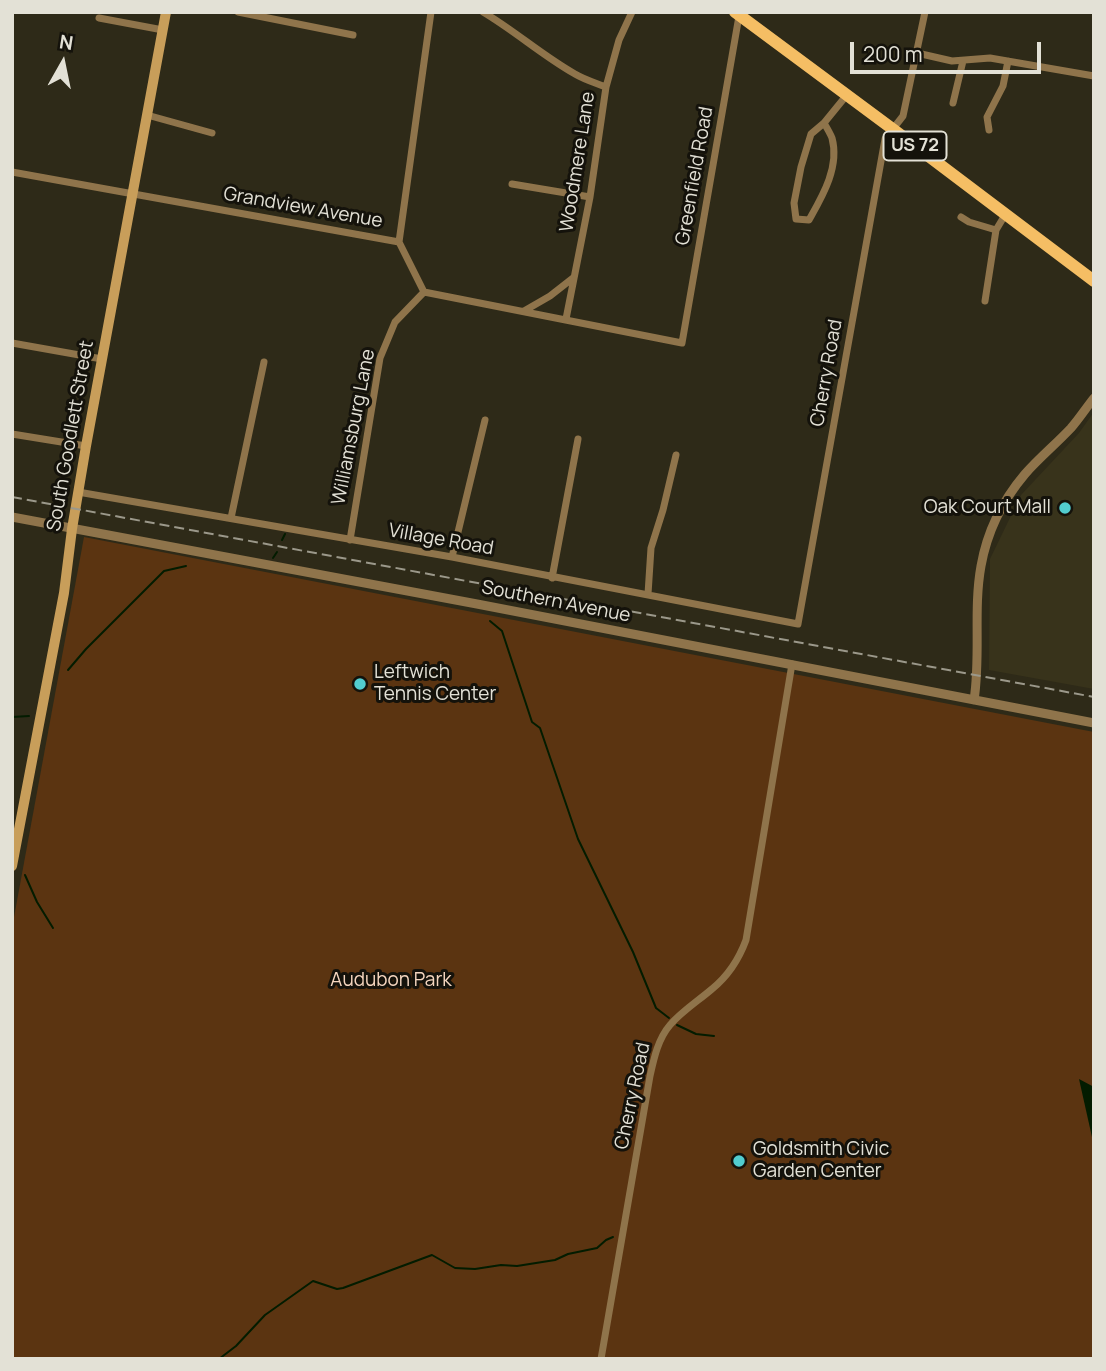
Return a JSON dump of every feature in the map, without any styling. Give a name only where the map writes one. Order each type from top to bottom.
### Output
[{"type":"main road","name":"South Goodlett Street","points":[[12,866],[17,816],[64,593],[86,446],[166,12]]},
{"type":"main road","name":"US 72","points":[[737,14],[1094,281]]},
{"type":"street","points":[[238,12],[353,35]]},
{"type":"street","points":[[399,242],[431,12]]},
{"type":"street","points":[[483,12],[578,76],[607,87]]},
{"type":"street","name":"Woodmere Lane","points":[[566,319],[590,197],[607,87],[619,40],[632,12]]},
{"type":"street","name":"Cherry Road","points":[[798,624],[885,139],[903,116],[925,12]]},
{"type":"street","name":"Greenfield Road","points":[[566,319],[682,342],[737,14]]},
{"type":"street","points":[[99,18],[163,30]]},
{"type":"street","points":[[917,53],[952,61],[990,58],[1094,76]]},
{"type":"street","points":[[953,103],[963,61]]},
{"type":"street","points":[[989,130],[987,117],[1003,86],[1008,61]]},
{"type":"street","points":[[824,123],[832,139],[834,161],[823,194],[809,220],[796,219],[794,203],[811,134],[824,123],[846,96]]},
{"type":"street","points":[[147,115],[212,133]]},
{"type":"street","name":"Grandview Avenue","points":[[12,172],[399,242],[424,292]]},
{"type":"street","points":[[512,184],[590,197]]},
{"type":"street","points":[[985,301],[996,230],[1005,215]]},
{"type":"street","points":[[961,217],[996,230]]},
{"type":"street","points":[[524,311],[574,278]]},
{"type":"street","points":[[424,292],[566,319]]},
{"type":"street","name":"Williamsburg Lane","points":[[350,540],[380,358],[395,322],[424,292]]},
{"type":"street","points":[[12,343],[102,359]]},
{"type":"street","points":[[231,518],[264,362]]},
{"type":"street","points":[[974,700],[978,676],[981,568],[986,543],[1001,509],[1025,475],[1068,431],[1094,398]]},
{"type":"street","points":[[452,557],[485,420]]},
{"type":"street","points":[[12,434],[86,446]]},
{"type":"street","points":[[552,578],[578,439]]},
{"type":"street","points":[[648,594],[651,548],[676,455]]},
{"type":"street","name":"Village Road","points":[[78,492],[452,557],[798,624]]},
{"type":"street","name":"Southern Avenue","points":[[12,517],[1094,723]]},
{"type":"street","name":"Cherry Road","points":[[601,1359],[657,1047],[680,1014],[715,987],[739,959],[746,940],[792,664]]},
{"type":"shaded area","points":[[1094,412],[1094,689],[989,670],[990,559],[1021,495],[1079,433]]},
{"type":"shaded area","points":[[1079,1079],[1094,1087],[1094,1146]]},
{"type":"green space","name":"Audubon Park","points":[[84,537],[1094,732],[1094,1359],[12,1359],[12,928]]},
{"type":"waterway","points":[[282,540],[285,534]]},
{"type":"waterway","points":[[273,558],[277,552]]},
{"type":"waterway","points":[[68,670],[164,571],[186,566]]},
{"type":"waterway","points":[[490,621],[502,631],[532,722],[540,728],[578,839],[633,952],[656,1008],[669,1018]]},
{"type":"waterway","points":[[12,717],[29,716]]},
{"type":"waterway","points":[[25,875],[53,928]]},
{"type":"waterway","points":[[677,1025],[696,1034],[714,1036]]},
{"type":"waterway","points":[[219,1359],[236,1346],[265,1315],[313,1281],[337,1289],[343,1288],[432,1255],[455,1268],[517,1266],[555,1260],[568,1254],[597,1248],[613,1237]]},
{"type":"railway","points":[[12,497],[1094,697]]},
{"type":"place","name":"Oak Court Mall","points":[[1065,508]]},
{"type":"place","name":"Leftwich Tennis Center","points":[[360,684]]},
{"type":"place","name":"Goldsmith Civic Garden Center","points":[[739,1161]]}]
